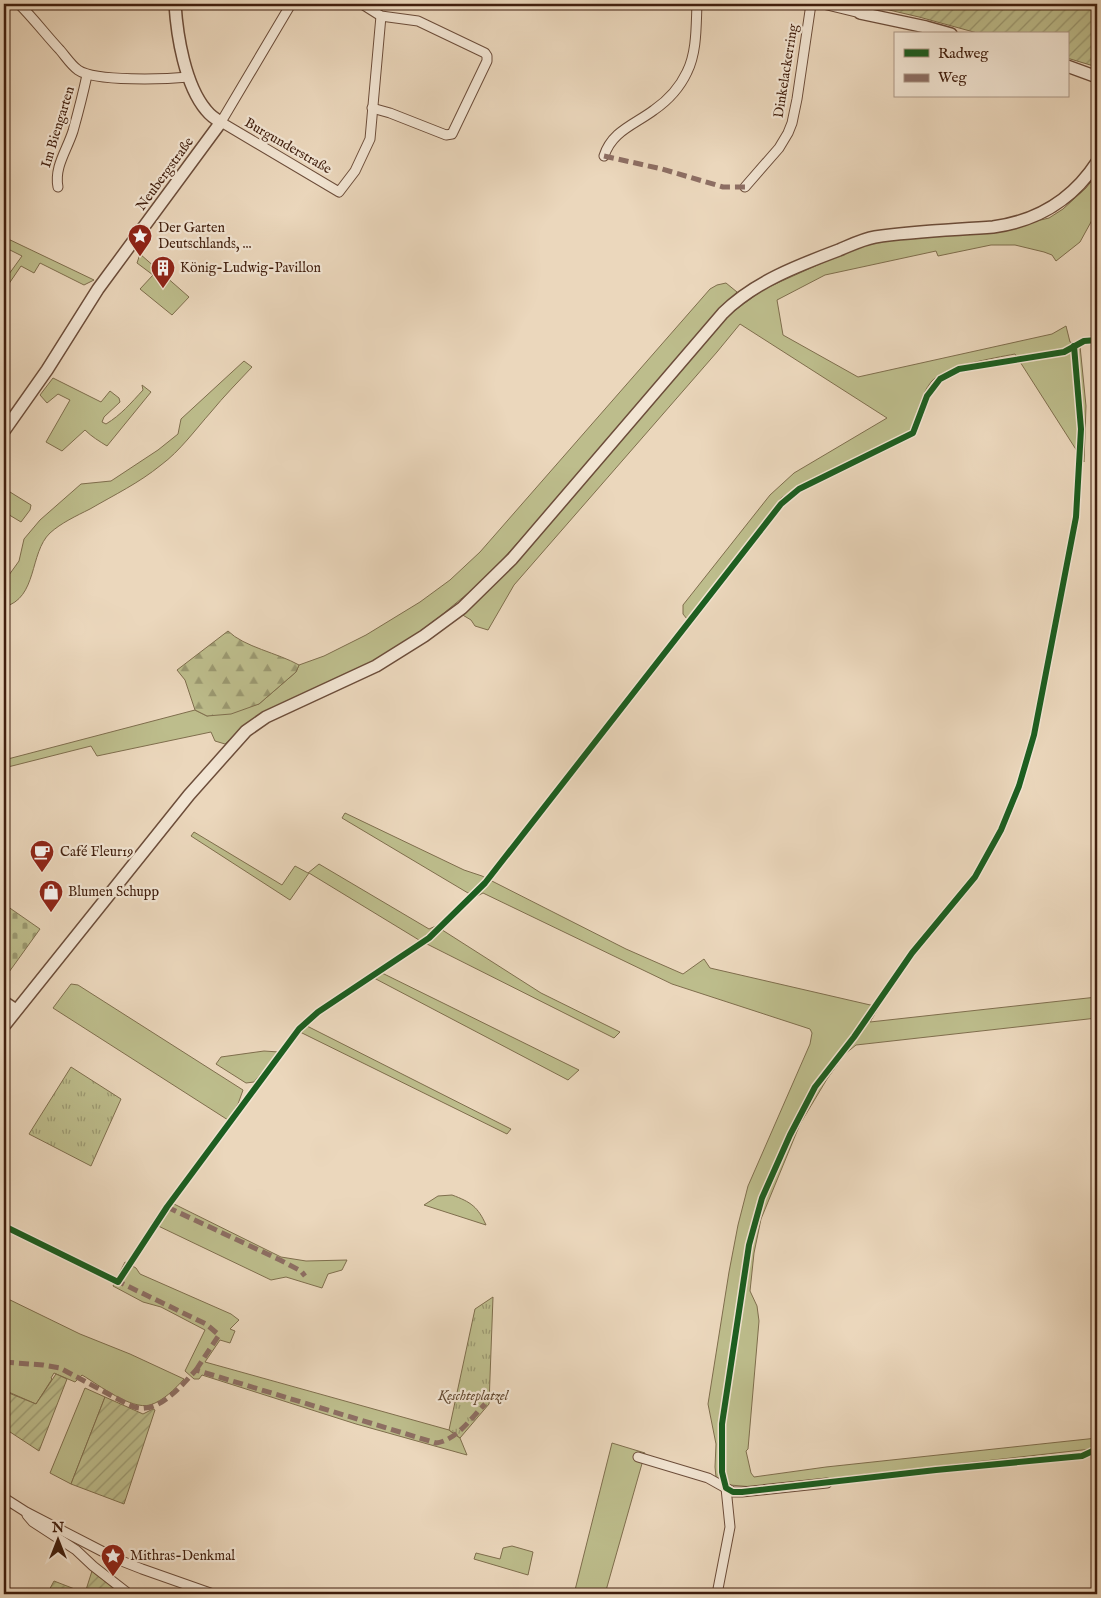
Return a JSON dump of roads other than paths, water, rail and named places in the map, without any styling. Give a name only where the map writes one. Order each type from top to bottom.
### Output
[{"type":"street","name":"Im Biengarten","points":[[19,4],[78,70],[87,75],[98,77],[189,77]]},
{"type":"street","points":[[175,4],[189,77],[206,110],[221,122]]},
{"type":"street","name":"Neubergstraße","points":[[4,431],[47,370],[98,288],[221,122],[291,4]]},
{"type":"street","points":[[362,4],[381,16],[418,21],[485,53],[487,56],[487,61],[455,129],[450,135],[372,108]]},
{"type":"street","points":[[604,156],[611,140],[667,100],[682,82],[693,54],[698,4]]},
{"type":"street","name":"Dinkelackerring","points":[[745,187],[779,148],[792,122],[811,4]]},
{"type":"street","points":[[823,4],[861,8],[943,32]]},
{"type":"street","name":"Burgunderstraße","points":[[221,122],[339,192],[356,172],[370,139],[381,16]]},
{"type":"street","points":[[1068,66],[1097,77]]},
{"type":"street","name":"Im Biengarten","points":[[58,187],[56,180],[59,166],[72,134],[87,75]]},
{"type":"street","points":[[4,1026],[189,795],[246,731],[266,717],[390,658],[436,627],[482,590],[512,559],[723,313],[737,300],[750,291],[789,271],[825,255],[874,238],[1007,225],[1039,214],[1059,202],[1088,176],[1097,162]]},
{"type":"street","points":[[4,1002],[16,1010]]},
{"type":"street","points":[[638,1457],[708,1478],[733,1492],[827,1483]]},
{"type":"street","points":[[716,1594],[730,1527],[726,1488]]},
{"type":"street","points":[[5,1503],[119,1560],[213,1594]]},
{"type":"street","points":[[26,1512],[33,1522],[71,1546],[129,1594]]},
{"type":"place","name":"Der Garten Deutschlands, ...","points":[[140,257]]},
{"type":"place","name":"König-Ludwig-Pavillon","points":[[163,289]]},
{"type":"place","name":"Café Fleur19","points":[[42,873]]},
{"type":"place","name":"Blumen Schupp","points":[[51,913]]},
{"type":"place","name":"Mithras-Denkmal","points":[[113,1577]]},
{"type":"park label","name":"Keschteplatzel","points":[[473,1396]]}]
